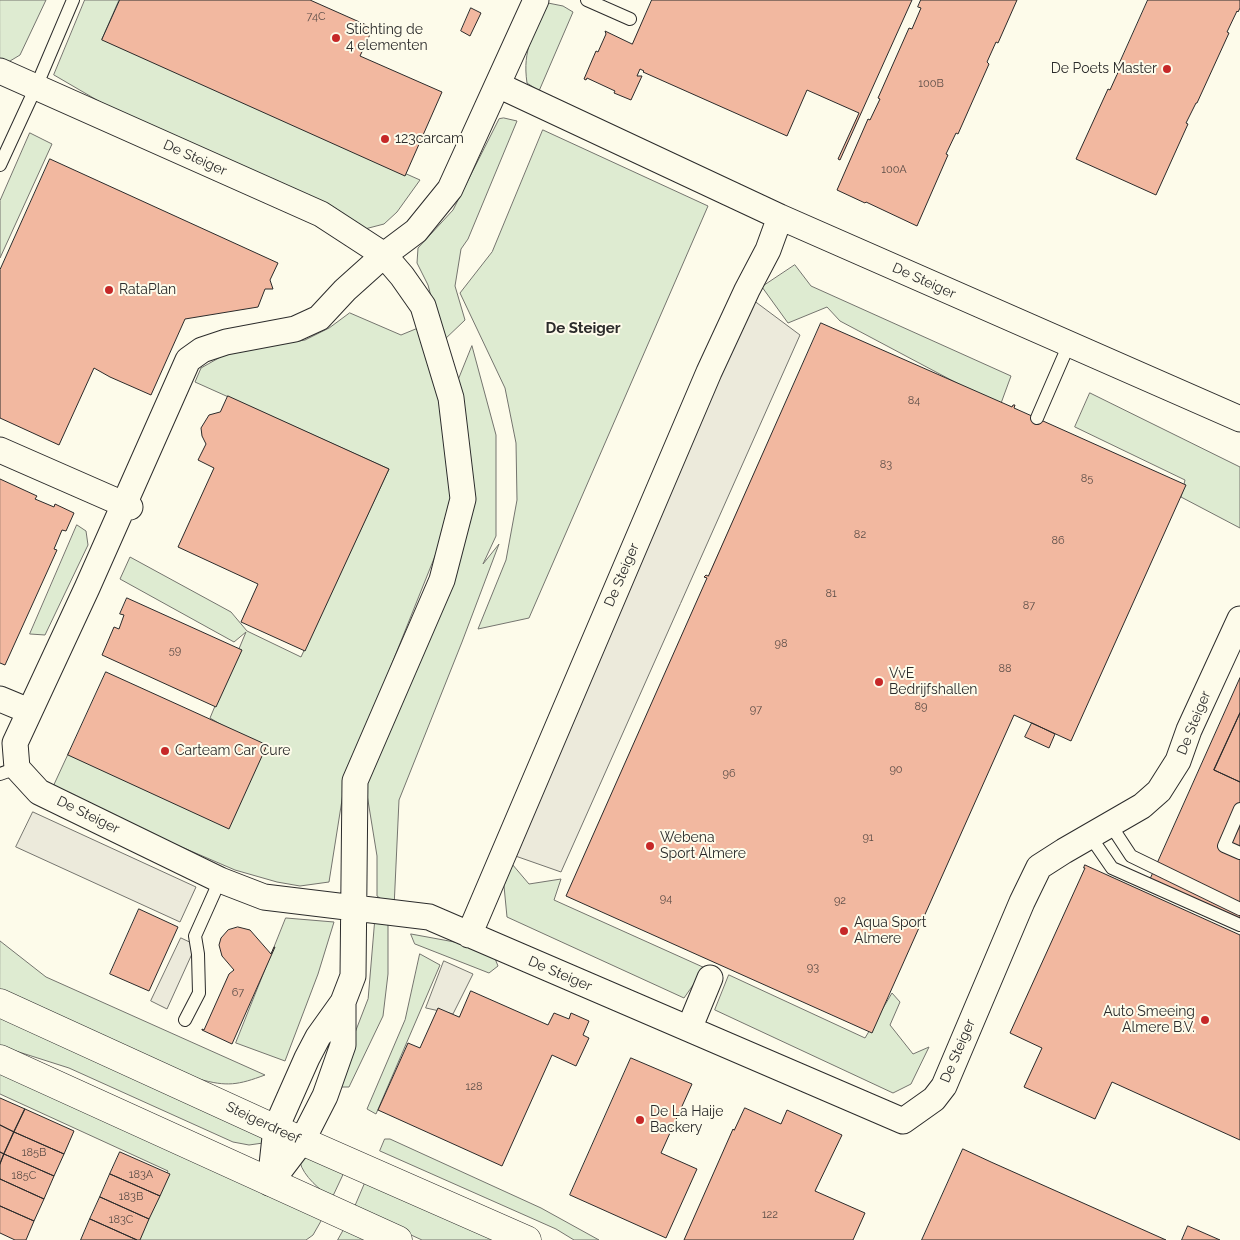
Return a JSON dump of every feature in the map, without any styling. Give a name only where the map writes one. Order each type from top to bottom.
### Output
[{"type":"main road","name":"Steigerdreef","points":[[0,1003],[302,1141],[527,1240]]},
{"type":"main road","points":[[0,1060],[398,1240]]},
{"type":"street","name":"De Steiger","points":[[536,0],[450,189],[416,231],[384,255],[345,290],[319,318],[295,329],[226,342],[202,350],[188,360],[127,506],[29,711],[15,743],[8,771],[39,792],[220,880],[264,897],[429,917],[903,1121],[934,1099],[944,1086],[1018,911],[1039,867],[1142,806],[1159,790],[1178,760],[1189,730],[1240,619]]},
{"type":"street","name":"De Steiger","points":[[0,71],[321,214],[384,255],[402,276],[423,306],[451,398],[463,499],[442,580],[355,781],[353,976],[343,1002],[318,1037],[276,1128],[270,1182]]},
{"type":"street","name":"De Steiger","points":[[498,85],[780,217],[1240,419]]},
{"type":"street","name":"De Steiger","points":[[469,935],[709,372],[768,250],[780,217]]},
{"type":"street","points":[[0,450],[127,506]]},
{"type":"street","points":[[0,699],[29,711]]},
{"type":"street","points":[[689,1030],[710,978]]},
{"type":"street","name":"De Steiger","points":[[270,1182],[302,1141],[325,1096],[343,1045],[343,1002]]},
{"type":"lane","points":[[0,165],[73,0]]},
{"type":"lane","points":[[587,0],[630,19]]},
{"type":"lane","points":[[1037,418],[1068,344]]},
{"type":"lane","points":[[1240,809],[1224,846],[1240,853]]},
{"type":"lane","points":[[1100,830],[1131,856],[1240,909]]},
{"type":"lane","points":[[1100,830],[1112,868],[1240,925]]},
{"type":"lane","points":[[185,1020],[199,993],[198,954],[195,936],[220,880]]},
{"type":"green space","points":[[0,0],[46,0],[20,55],[5,64],[0,62]]},
{"type":"green space","points":[[85,0],[119,0],[102,39],[420,180],[397,212],[384,224],[361,230],[261,183],[102,103],[54,75]]},
{"type":"green space","points":[[548,3],[563,6],[573,12],[539,91],[527,83],[526,60],[530,41]]},
{"type":"green space","points":[[504,118],[517,121],[468,239],[461,249],[455,286],[465,320],[443,341],[428,285],[417,263],[418,248],[453,210],[499,119]]},
{"type":"green space","points":[[543,130],[708,206],[529,618],[478,629],[506,560],[517,500],[516,443],[505,388],[460,293],[492,252]]},
{"type":"green space","points":[[30,133],[52,144],[0,258],[0,201]]},
{"type":"green space","points":[[795,265],[811,286],[1011,376],[1000,406],[840,321],[827,307],[788,323],[762,287]]},
{"type":"green space","points":[[350,313],[401,335],[418,328],[438,388],[452,503],[447,526],[345,781],[329,882],[300,886],[277,882],[235,870],[51,791],[69,752],[223,824],[259,747],[210,718],[246,632],[234,642],[120,579],[130,557],[231,612],[247,631],[301,657],[389,469],[195,382],[201,368],[224,355],[305,340],[329,328]]},
{"type":"green space","points":[[472,346],[496,435],[496,536],[483,564],[499,544],[399,800],[394,908],[377,896],[377,856],[365,782],[473,506],[457,383]]},
{"type":"green space","points":[[1090,393],[1240,467],[1240,528],[1181,497],[1185,480],[1075,427]]},
{"type":"green space","points":[[77,525],[86,531],[88,545],[45,635],[30,634]]},
{"type":"green space","points":[[512,864],[529,884],[561,879],[554,900],[705,968],[684,998],[507,917],[504,886]]},
{"type":"green space","points":[[286,918],[334,922],[318,974],[285,1061],[236,1043]]},
{"type":"green space","points":[[375,922],[388,922],[388,974],[383,1016],[349,1087],[334,1087],[368,999]]},
{"type":"green space","points":[[411,934],[460,943],[494,956],[498,966],[489,973],[415,944]]},
{"type":"green space","points":[[0,941],[46,977],[265,1075],[232,1084],[199,1079],[0,993]]},
{"type":"green space","points":[[420,954],[440,965],[376,1114],[367,1109],[405,1020]]},
{"type":"green space","points":[[729,975],[865,1038],[892,993],[900,1002],[890,1025],[913,1054],[929,1047],[911,1084],[893,1093],[715,1010]]},
{"type":"green space","points":[[0,1009],[265,1130],[263,1143],[249,1145],[233,1142],[69,1068],[0,1046]]},
{"type":"green space","points":[[0,1068],[325,1214],[313,1235],[306,1240],[136,1240],[168,1171],[0,1094]]},
{"type":"green space","points":[[385,1139],[390,1139],[541,1208],[599,1240],[574,1240],[556,1229],[380,1151]]},
{"type":"green space","points":[[301,1150],[347,1166],[332,1198],[305,1173],[300,1162]]},
{"type":"green space","points":[[368,1176],[511,1240],[422,1240],[354,1209]]},
{"type":"green space","points":[[347,1224],[382,1240],[338,1240]]},
{"type":"shaded area","points":[[749,297],[800,335],[561,872],[504,852]]},
{"type":"shaded area","points":[[33,812],[196,887],[180,922],[16,847]]},
{"type":"shaded area","points":[[181,938],[196,945],[167,1009],[151,1001]]},
{"type":"shaded area","points":[[444,961],[473,974],[453,1014],[426,1008]]},
{"type":"building","points":[[120,0],[310,0],[373,28],[360,56],[442,92],[405,176],[102,40]]},
{"type":"building","points":[[652,0],[912,0],[840,160],[838,159],[859,113],[807,90],[787,136],[640,69],[637,76],[642,76],[631,100],[587,78],[586,80],[584,79],[596,51],[598,52],[606,34],[605,31],[632,44]]},
{"type":"building","points":[[921,0],[1017,0],[998,43],[996,42],[987,62],[989,64],[958,134],[956,133],[946,154],[948,155],[917,226],[837,190],[868,119],[870,120],[880,99],[878,98],[909,28],[912,29],[921,8],[918,7]]},
{"type":"building","points":[[1148,0],[1240,0],[1240,8],[1227,32],[1229,33],[1186,123],[1188,124],[1156,195],[1076,159],[1108,89],[1110,90],[1120,68],[1118,67]]},
{"type":"building","points":[[471,8],[481,13],[470,36],[461,31]]},
{"type":"building","points":[[50,159],[278,263],[270,280],[273,289],[265,289],[258,307],[185,319],[151,395],[94,368],[59,445],[0,418],[0,270]]},
{"type":"building","name":"VvE Bedrijfshallen","points":[[821,323],[1012,407],[1015,405],[1014,408],[1186,485],[1071,741],[1014,715],[872,1033],[566,896],[707,578],[704,577],[708,576]]},
{"type":"building","points":[[228,396],[389,469],[305,651],[241,622],[258,584],[178,547],[214,468],[198,460],[206,444],[201,428],[209,415],[220,412]]},
{"type":"building","points":[[0,479],[37,496],[35,499],[54,507],[55,504],[74,513],[66,531],[62,530],[54,549],[57,550],[5,665],[0,663]]},
{"type":"building","points":[[127,598],[242,650],[216,707],[102,655],[114,627],[119,629],[124,615],[120,614]]},
{"type":"building","points":[[106,672],[267,745],[229,829],[68,755]]},
{"type":"building","points":[[1240,678],[1240,713],[1214,770],[1240,782],[1240,920],[1150,880]]},
{"type":"building","points":[[1240,713],[1240,782],[1214,770]]},
{"type":"building","points":[[1032,723],[1055,734],[1049,748],[1025,737]]},
{"type":"building","points":[[1085,865],[1240,935],[1240,1140],[1112,1082],[1095,1119],[1024,1087],[1042,1048],[1010,1033]]},
{"type":"building","points":[[139,909],[178,927],[149,991],[110,974]]},
{"type":"building","points":[[238,927],[250,930],[271,954],[275,947],[232,1044],[202,1030],[202,1029],[204,1030],[229,974],[234,970],[222,956],[219,945],[221,938],[228,930]]},
{"type":"building","points":[[471,991],[548,1025],[554,1013],[569,1019],[571,1013],[589,1021],[583,1035],[589,1038],[576,1066],[552,1055],[502,1166],[378,1110],[408,1043],[420,1048],[438,1008],[459,1017]]},
{"type":"building","points":[[631,1058],[692,1084],[661,1153],[697,1169],[666,1238],[570,1195]]},
{"type":"building","points":[[0,1098],[25,1109],[14,1132],[0,1125]]},
{"type":"building","points":[[745,1108],[781,1124],[787,1110],[842,1135],[815,1191],[865,1213],[853,1240],[684,1240],[733,1129]]},
{"type":"building","points":[[25,1109],[74,1131],[64,1154],[14,1132]]},
{"type":"building","points":[[0,1125],[14,1132],[4,1154],[0,1152]]},
{"type":"building","points":[[14,1132],[64,1154],[54,1176],[4,1154]]},
{"type":"building","points":[[963,1149],[991,1162],[1166,1240],[922,1240]]},
{"type":"building","points":[[0,1152],[4,1154],[0,1164]]},
{"type":"building","points":[[120,1152],[170,1174],[160,1196],[110,1174]]},
{"type":"building","points":[[4,1154],[54,1176],[44,1199],[0,1179],[0,1164]]},
{"type":"building","points":[[110,1174],[160,1196],[149,1219],[100,1197]]},
{"type":"building","points":[[0,1179],[44,1199],[34,1221],[0,1206]]},
{"type":"building","points":[[100,1197],[149,1219],[140,1240],[90,1219]]},
{"type":"building","points":[[0,1206],[34,1221],[26,1240],[15,1240],[0,1233]]},
{"type":"building","points":[[90,1219],[137,1240],[81,1240]]},
{"type":"building","points":[[1188,1226],[1220,1240],[1182,1240]]},
{"type":"place","name":"Stichting de 4 elementen","points":[[336,38]]},
{"type":"place","name":"De Poets Master","points":[[1167,69]]},
{"type":"place","name":"123carcam","points":[[385,139]]},
{"type":"place","name":"RataPlan","points":[[109,290]]},
{"type":"place","name":"VvE Bedrijfshallen","points":[[879,682]]},
{"type":"place","name":"Carteam Car Cure","points":[[165,751]]},
{"type":"place","name":"Webena Sport Almere","points":[[650,846]]},
{"type":"place","name":"Aqua Sport Almere","points":[[844,931]]},
{"type":"place","name":"Auto Smeeing Almere B.V.","points":[[1205,1020]]},
{"type":"place","name":"De La Haije Backery","points":[[640,1120]]},
{"type":"district","name":"De Steiger","points":[[583,328]]}]
